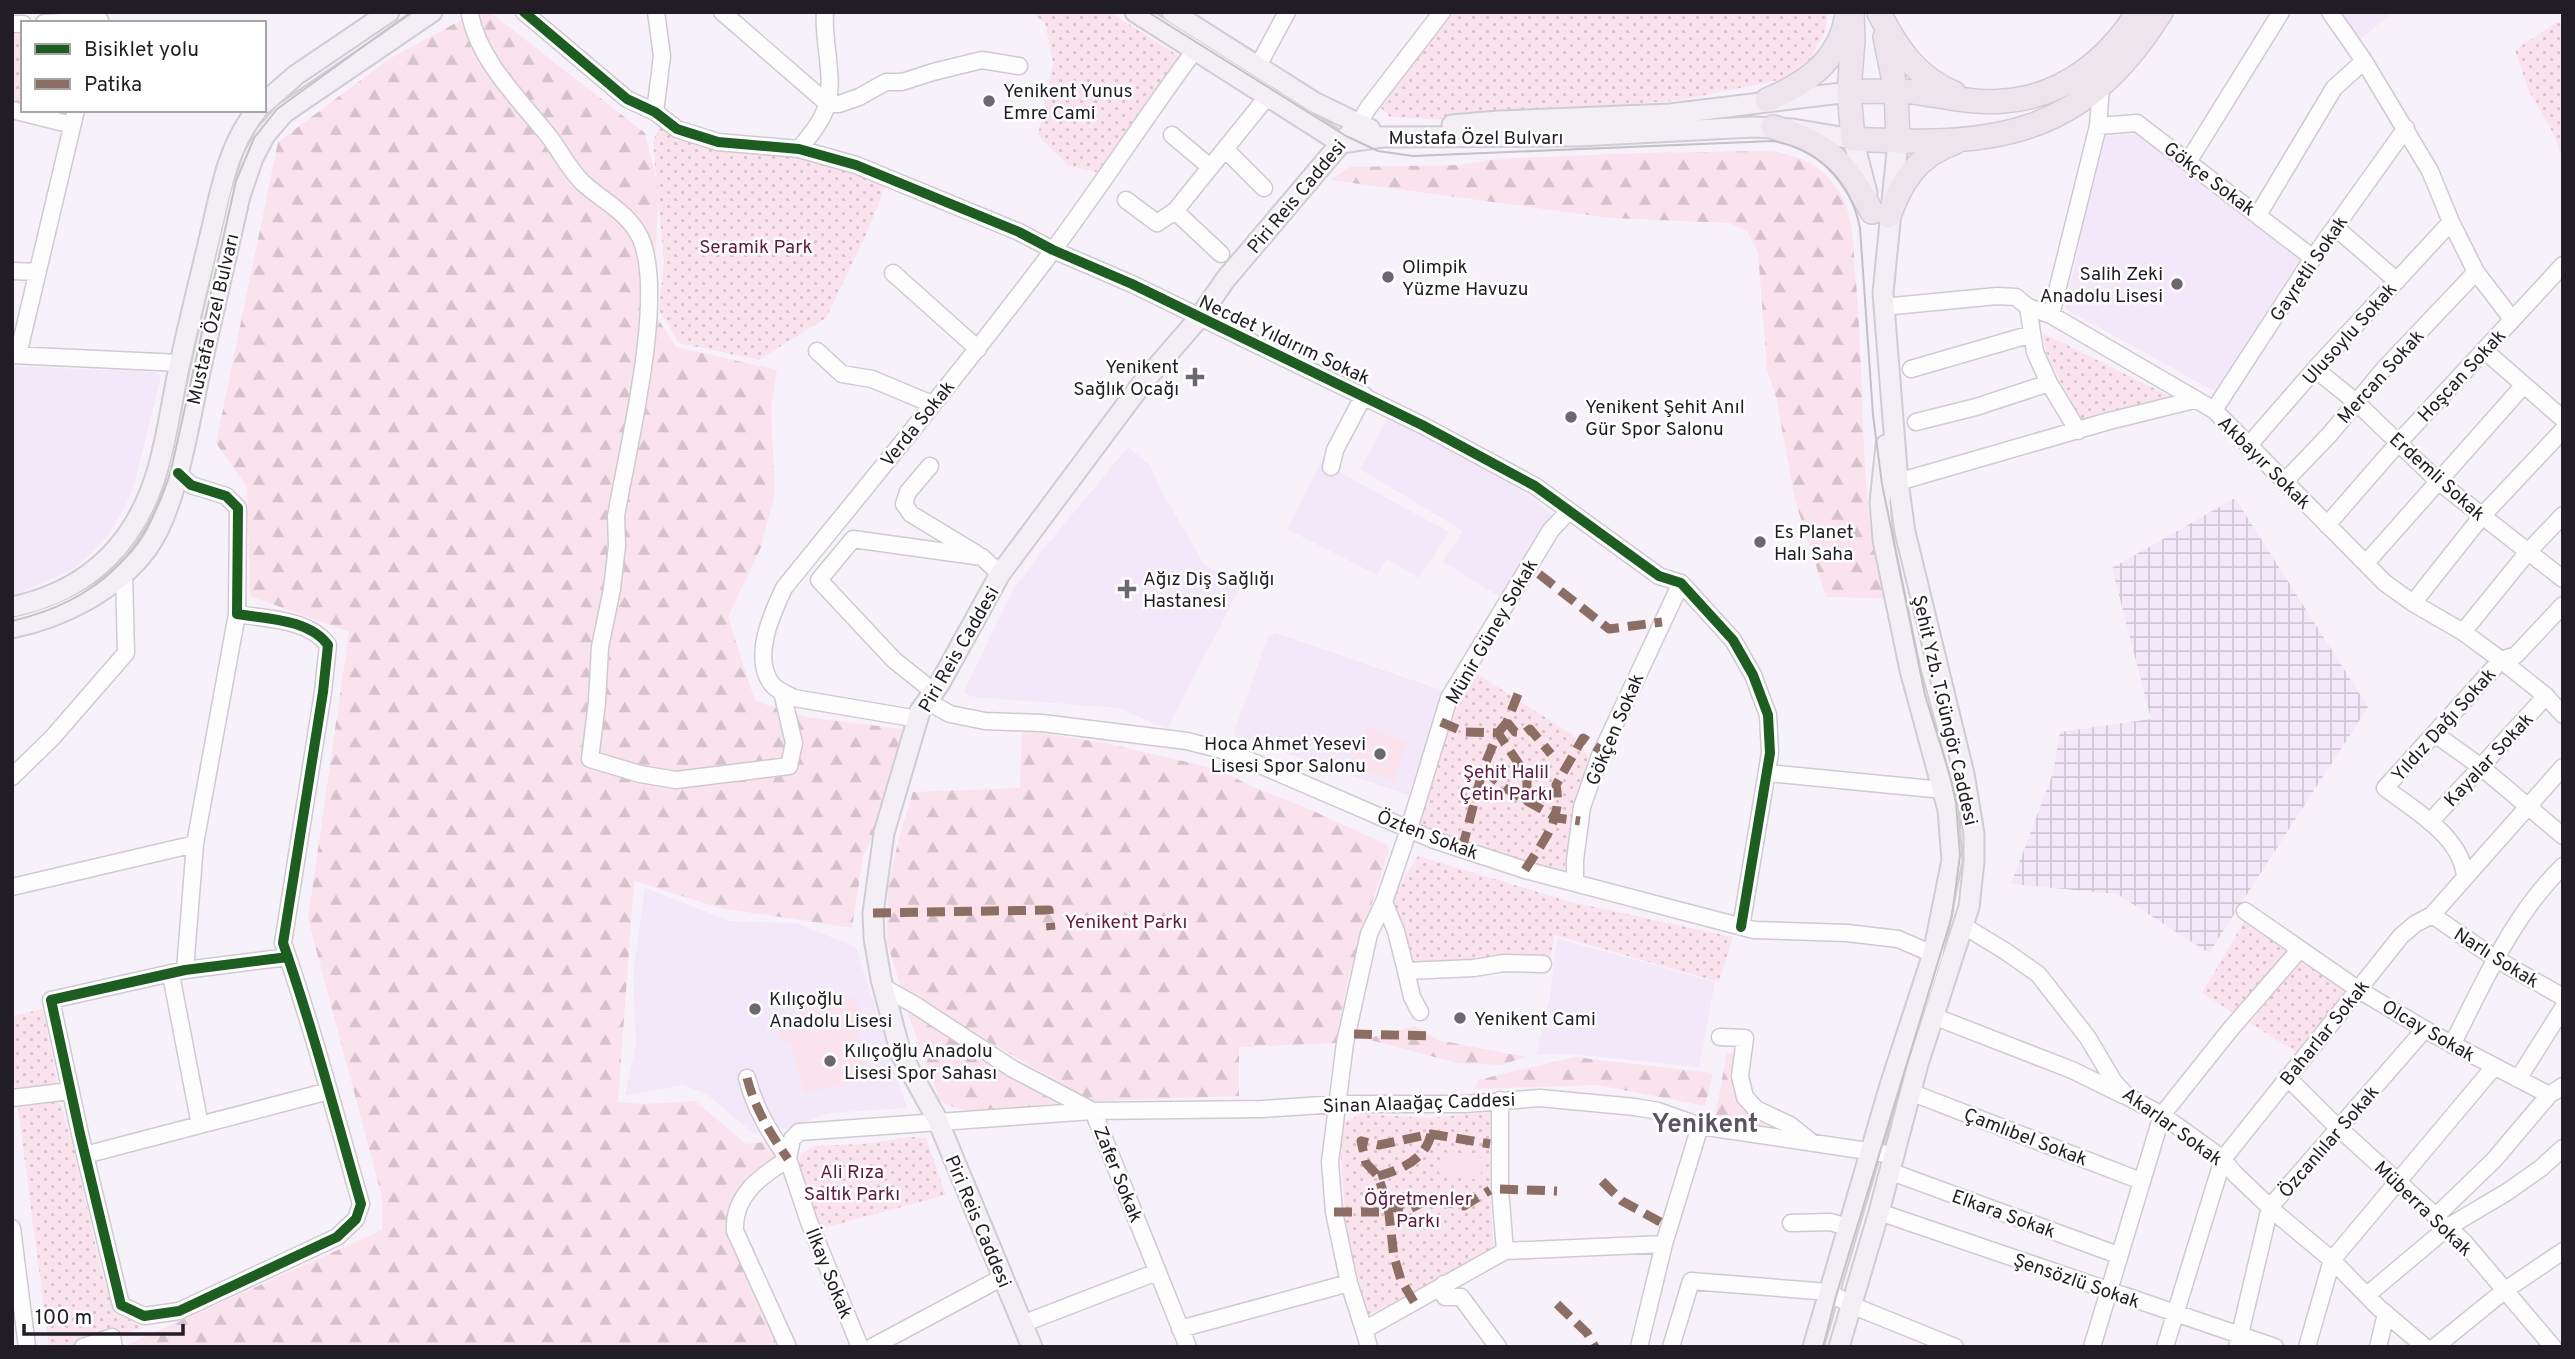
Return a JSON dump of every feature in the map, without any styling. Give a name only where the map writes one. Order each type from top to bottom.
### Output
[{"type":"highway","points":[[1767,100],[1798,85],[1828,60],[1840,38],[1847,12]]},
{"type":"highway","points":[[1853,12],[1849,92],[1853,139],[1968,139]]},
{"type":"highway","points":[[1849,92],[1896,91],[1987,102],[2024,99],[2078,76],[2113,47],[2138,12]]},
{"type":"highway","points":[[1773,127],[1804,137],[1832,155],[1854,178],[1881,214],[1917,164],[1945,146],[2012,131],[2070,110],[2101,87],[2137,50],[2161,12]]},
{"type":"highway","points":[[1879,13],[1904,56],[1927,78],[1952,93],[1987,102]]},
{"type":"highway","points":[[1879,13],[1896,91],[1898,141]]},
{"type":"main road","points":[[266,101],[296,75],[389,12]]},
{"type":"main road","name":"Mustafa Özel Bulvarı","points":[[12,628],[37,623],[83,603],[124,574],[148,548],[178,473],[240,196],[253,158],[265,135],[284,113],[314,90],[432,12]]},
{"type":"main road","points":[[1135,12],[1341,143]]},
{"type":"main road","points":[[1172,12],[1314,102],[1358,125],[1393,131],[1499,121],[1670,114],[1849,92]]},
{"type":"main road","name":"Mustafa Özel Bulvarı","points":[[12,607],[62,592],[83,580],[99,567],[126,537],[143,505],[158,469],[224,177],[240,136],[256,112]]},
{"type":"main road","name":"Piri Reis Caddesi","points":[[1032,1347],[938,1121],[901,1054],[883,987],[874,938],[873,914],[884,833],[918,719],[1000,574],[1141,385],[1358,125]]},
{"type":"main road","name":"Mustafa Özel Bulvarı","points":[[1341,143],[1382,137],[1578,136],[1773,127],[1853,139]]},
{"type":"main road","points":[[1853,139],[1858,163],[1881,214]]},
{"type":"main road","name":"Şehit Yzb. T.Güngör Caddesi","points":[[1839,1347],[1879,1212],[1910,1092],[1964,926],[1972,887],[1974,834],[1970,807],[1905,532],[1898,482],[1883,300],[1881,214],[1898,141]]},
{"type":"main road","name":"Şehit Yzb. T.Güngör Caddesi","points":[[1814,1347],[1871,1151],[1933,954],[1951,860],[1951,829],[1943,790],[1910,670],[1883,540],[1880,502],[1891,394]]},
{"type":"street","name":"Necdet Yıldırım Sokak","points":[[524,12],[627,99],[655,112],[677,129],[718,142],[799,149],[856,164],[1019,232],[1364,395],[1535,486],[1659,576],[1681,583],[1733,640],[1753,675],[1768,715],[1771,740],[1768,773],[1741,927]]},
{"type":"street","points":[[655,112],[662,56],[656,12]]},
{"type":"street","points":[[722,12],[828,104],[839,104],[859,97],[887,82],[902,82],[982,60],[1019,66]]},
{"type":"street","points":[[799,149],[822,118],[828,104],[829,65],[823,23],[825,12]]},
{"type":"street","points":[[1258,66],[1287,12]]},
{"type":"street","points":[[1358,125],[1368,108],[1442,12]]},
{"type":"street","points":[[2188,162],[2281,12]]},
{"type":"street","points":[[2330,12],[2406,128],[2430,171],[2476,272],[2512,319]]},
{"type":"street","name":"Verda Sokak","points":[[470,15],[472,27],[489,60],[516,96],[582,182],[621,212],[640,238],[649,278],[647,338],[616,516],[617,546],[612,589],[600,647],[590,760],[640,774],[676,780],[789,766],[794,743],[782,692],[772,685],[764,661],[772,615],[784,588],[978,348],[1053,250],[1195,50]]},
{"type":"street","points":[[66,21],[100,18]]},
{"type":"street","points":[[2258,215],[2334,88],[2364,61]]},
{"type":"street","points":[[2051,315],[2098,126],[2101,87]]},
{"type":"street","points":[[1126,200],[1157,223],[1175,211],[1267,97]]},
{"type":"street","points":[[30,112],[74,117],[15,355],[180,363]]},
{"type":"street","name":"Gökçe Sokak","points":[[2098,126],[2137,123],[2313,258]]},
{"type":"street","name":"Gayretli Sokak","points":[[2214,410],[2313,258],[2406,128]]},
{"type":"street","points":[[1172,135],[1210,167]]},
{"type":"street","points":[[1225,149],[1264,188]]},
{"type":"street","points":[[1175,211],[1222,254]]},
{"type":"street","name":"Ulusoylu Sokak","points":[[2249,445],[2315,369],[2451,222]]},
{"type":"street","points":[[2334,228],[2397,281]]},
{"type":"street","name":"Hoşcan Sokak","points":[[2327,525],[2399,442],[2563,265]]},
{"type":"street","points":[[12,271],[37,272]]},
{"type":"street","points":[[893,272],[978,348]]},
{"type":"street","name":"Mercan Sokak","points":[[2285,481],[2476,272]]},
{"type":"street","name":"Akbayır Sokak","points":[[1883,300],[2016,297],[2028,307],[2051,315],[2214,410],[2385,583],[2463,632],[2557,703]]},
{"type":"street","points":[[2028,307],[2035,352],[2049,383],[2078,430]]},
{"type":"street","points":[[1910,369],[2032,334]]},
{"type":"street","points":[[2484,350],[2563,419]]},
{"type":"street","points":[[817,351],[842,374],[872,379],[932,404]]},
{"type":"street","name":"Erdemli Sokak","points":[[2315,369],[2356,402],[2439,482],[2563,579]]},
{"type":"street","points":[[1916,422],[1976,407],[2049,383]]},
{"type":"street","points":[[2366,563],[2523,386]]},
{"type":"street","points":[[1331,467],[1335,450],[1364,395]]},
{"type":"street","points":[[1898,482],[2194,400]]},
{"type":"street","points":[[2413,603],[2482,516],[2563,430]]},
{"type":"street","points":[[930,466],[908,492],[904,504],[911,514],[982,557],[1000,574]]},
{"type":"street","points":[[178,473],[191,485],[226,496],[238,509],[237,614],[195,844],[178,972],[200,1125]]},
{"type":"street","name":"Münir Güney Sokak","points":[[1369,1347],[1349,1283],[1334,1212],[1330,1162],[1345,1044],[1370,934],[1409,829],[1449,698],[1550,530],[1569,511]]},
{"type":"street","points":[[2463,632],[2527,553],[2563,514]]},
{"type":"street","name":"Özten Sokak","points":[[982,557],[853,539],[818,580],[950,714],[985,721],[1042,723],[1187,741],[1222,750],[1434,840],[1525,870],[1754,930],[1847,933],[1898,939],[1933,954]]},
{"type":"street","points":[[12,777],[52,738],[126,653],[124,574]]},
{"type":"street","name":"Gökçen Sokak","points":[[1575,882],[1582,807],[1598,758],[1681,583]]},
{"type":"street","name":"Yıldız Dağı Sokak","points":[[2430,821],[2385,788],[2501,660],[2516,655],[2563,606]]},
{"type":"street","points":[[237,614],[305,627],[319,633],[328,645],[283,943],[288,957],[312,1029],[361,1204],[356,1219],[337,1237],[178,1311],[144,1316],[121,1305],[51,1000],[178,972],[288,957]]},
{"type":"street","points":[[782,692],[794,698],[918,719]]},
{"type":"street","name":"Kayalar Sokak","points":[[2430,821],[2481,767],[2557,703]]},
{"type":"street","points":[[2435,734],[2481,767],[2563,836]]},
{"type":"street","name":"Baharlar Sokak","points":[[2165,1347],[2223,1159],[2401,936],[2432,915],[2563,767]]},
{"type":"street","points":[[1768,773],[1943,790]]},
{"type":"street","points":[[2430,821],[2463,863],[2465,876]]},
{"type":"street","points":[[12,887],[195,844]]},
{"type":"street","points":[[2452,1045],[2519,918],[2561,872]]},
{"type":"street","points":[[1384,902],[1396,932],[1412,997],[1420,1012]]},
{"type":"street","name":"Olcay Sokak","points":[[2245,911],[2359,990],[2452,1045],[2518,1079],[2556,1091]]},
{"type":"street","name":"Narlı Sokak","points":[[2432,915],[2496,959],[2563,997]]},
{"type":"street","name":"Akarlar Sokak","points":[[1964,926],[2038,974],[2088,1038],[2114,1082],[2128,1097],[2162,1115],[2223,1159],[2270,1207],[2332,1259],[2386,1314],[2425,1347]]},
{"type":"street","points":[[2092,1347],[2162,1115],[2300,949]]},
{"type":"street","points":[[1406,971],[1474,968],[1504,962],[1543,964]]},
{"type":"street","name":"Zafer Sokak","points":[[883,987],[1013,1069],[1093,1111],[1188,1347]]},
{"type":"street","points":[[2518,1079],[2563,1008]]},
{"type":"street","points":[[1933,1016],[2072,1070],[2128,1097]]},
{"type":"street","name":"Özcanlılar Sokak","points":[[2239,1341],[2270,1207],[2425,1029]]},
{"type":"street","points":[[1720,1037],[1745,1038],[1740,1076],[1745,1097],[1750,1103],[1756,1109],[1790,1125],[1812,1142]]},
{"type":"street","points":[[2307,1347],[2332,1259],[2400,1182],[2494,1067]]},
{"type":"street","name":"Müberra Sokak","points":[[2287,1077],[2464,1242],[2553,1347]]},
{"type":"street","name":"İlkay Sokak","points":[[747,1078],[752,1097],[765,1124],[788,1159],[814,1234],[860,1347]]},
{"type":"street","points":[[12,1098],[70,1091]]},
{"type":"street","points":[[85,1155],[329,1091]]},
{"type":"street","points":[[2367,1295],[2442,1221],[2556,1091]]},
{"type":"street","name":"Çamlıbel Sokak","points":[[1910,1092],[2141,1181]]},
{"type":"street","name":"Sinan Alaağaç Caddesi","points":[[938,1121],[1093,1111],[1438,1104],[1540,1098],[1607,1103],[1658,1111],[1700,1126],[1871,1151],[1892,1163]]},
{"type":"street","points":[[1500,1100],[1500,1189],[1505,1251]]},
{"type":"street","points":[[788,1347],[735,1231],[734,1216],[756,1180],[788,1159],[792,1139],[799,1132],[938,1121]]},
{"type":"street","points":[[1639,1347],[1664,1244],[1700,1126]]},
{"type":"street","points":[[2442,1221],[2507,1192],[2541,1168],[2563,1148]]},
{"type":"street","name":"Elkara Sokak","points":[[1892,1163],[2119,1255]]},
{"type":"street","name":"Şensözlü Sokak","points":[[1879,1212],[2175,1313],[2239,1341],[2275,1347]]},
{"type":"street","points":[[1791,1223],[1830,1222],[1848,1227]]},
{"type":"street","points":[[12,1228],[17,1317],[27,1347]]},
{"type":"street","points":[[1364,1330],[1505,1251],[1664,1244]]},
{"type":"street","points":[[2435,1347],[2504,1291],[2563,1251]]},
{"type":"street","points":[[1022,1324],[1157,1272]]},
{"type":"street","points":[[872,1347],[1003,1277]]},
{"type":"street","points":[[1671,1347],[1690,1281],[1829,1292],[1851,1305],[1955,1347]]},
{"type":"street","points":[[1180,1329],[1349,1283]]},
{"type":"street","points":[[1444,1284],[1445,1297],[1461,1297],[1498,1347]]},
{"type":"street","points":[[2378,1347],[2386,1314]]},
{"type":"street","points":[[83,1347],[112,1337],[114,1347]]},
{"type":"shaded area","points":[[2340,12],[2394,12],[2359,40]]},
{"type":"shaded area","name":"Salih Zeki Anadolu Lisesi","points":[[2140,134],[2301,258],[2214,391],[2065,309],[2103,136]]},
{"type":"shaded area","points":[[12,366],[154,372],[161,376],[135,482],[109,535],[74,569],[12,596]]},
{"type":"shaded area","points":[[1388,417],[1495,472],[1550,512],[1551,516],[1500,597],[1443,562],[1463,531],[1360,469]]},
{"type":"shaded area","name":"Ağız Diş Sağlığı Hastanesi","points":[[1128,447],[1149,464],[1204,564],[1241,586],[1167,729],[1119,708],[967,695],[964,691],[1012,592],[1046,546]]},
{"type":"shaded area","points":[[1321,462],[1449,532],[1419,578],[1387,559],[1377,575],[1287,529]]},
{"type":"shaded area","points":[[2235,498],[2368,707],[2209,953],[2117,894],[2011,884],[2053,773],[2060,732],[2151,719],[2112,568]]},
{"type":"shaded area","points":[[1276,633],[1444,691],[1408,795],[1233,735],[1268,636]]},
{"type":"shaded area","name":"Kılıçoğlu Anadolu Lisesi","points":[[645,888],[730,921],[796,923],[856,947],[907,1108],[829,1113],[788,1128],[754,1134],[705,1093],[682,1085],[625,1096],[636,1043],[633,974]]},
{"type":"shaded area","points":[[1557,938],[1715,982],[1699,1067],[1571,1054],[1536,1055],[1550,997]]},
{"type":"green space","points":[[476,12],[490,12],[645,133],[659,190],[652,310],[676,347],[777,370],[771,408],[775,493],[761,547],[728,617],[755,701],[806,717],[903,729],[873,834],[863,857],[852,928],[720,908],[634,881],[618,1102],[644,1104],[695,1101],[746,1144],[792,1139],[734,1216],[784,1347],[131,1347],[129,1344],[382,1230],[382,1197],[308,919],[349,632],[250,596],[247,487],[216,443],[278,142],[389,59]]},
{"type":"green space","points":[[1031,12],[1110,12],[1182,58],[1145,106],[1100,173],[1067,165],[1038,135],[1053,63],[1045,23]]},
{"type":"green space","points":[[1448,12],[1829,12],[1824,33],[1811,58],[1784,79],[1681,100],[1449,120],[1390,117],[1381,108],[1389,91]]},
{"type":"green space","points":[[2557,22],[2563,23],[2563,159],[2554,135],[2528,89],[2515,50]]},
{"type":"green space","points":[[12,35],[21,35],[21,105],[12,103]]},
{"type":"green space","name":"Seramik Park","points":[[659,127],[703,145],[807,159],[887,182],[868,230],[826,318],[759,360],[679,343],[659,310],[664,262],[653,142]]},
{"type":"green space","points":[[1770,151],[1802,159],[1819,169],[1840,193],[1848,213],[1853,236],[1868,504],[1872,544],[1884,598],[1826,597],[1795,500],[1776,397],[1767,370],[1758,252],[1747,231],[1729,223],[1611,218],[1330,180],[1350,167],[1459,165],[1497,159],[1637,153]]},
{"type":"green space","points":[[2043,333],[2171,397],[2080,421],[2046,352]]},
{"type":"green space","name":"Şehit Halil Çetin Parkı","points":[[1474,672],[1573,735],[1588,756],[1563,874],[1431,835],[1419,820],[1419,806],[1462,694]]},
{"type":"green space","name":"Hoca Ahmet Yesevi Lisesi Spor Salonu","points":[[1366,727],[1407,742],[1394,782],[1352,766]]},
{"type":"green space","name":"Yenikent Parkı","points":[[1022,730],[1110,744],[1217,769],[1386,844],[1389,850],[1348,978],[1336,1043],[1239,1047],[1239,1096],[1092,1101],[928,1007],[900,985],[887,942],[888,887],[913,792],[1020,788]]},
{"type":"green space","points":[[1418,856],[1571,902],[1733,937],[1719,982],[1554,935],[1551,958],[1421,966],[1408,957],[1392,897]]},
{"type":"green space","points":[[2247,917],[2290,948],[2235,1014],[2202,993]]},
{"type":"green space","points":[[2301,958],[2355,995],[2304,1057],[2250,1023]]},
{"type":"green space","name":"Kılıçoğlu Anadolu Lisesi Spor Sahası","points":[[856,997],[863,1023],[856,1025],[869,1078],[804,1093],[790,1042],[782,1044],[775,1019]]},
{"type":"green space","points":[[43,1009],[58,1086],[17,1094],[12,1069],[12,1016]]},
{"type":"green space","points":[[913,1010],[1059,1103],[982,1111],[953,1107],[940,1101],[908,1014]]},
{"type":"green space","points":[[1415,1026],[1438,1040],[1526,1057],[1501,1065],[1457,1063],[1366,1039]]},
{"type":"green space","points":[[1727,1053],[1739,1056],[1739,1096],[1798,1135],[1715,1117]]},
{"type":"green space","points":[[1574,1057],[1713,1073],[1705,1106],[1598,1085],[1475,1089],[1478,1080]]},
{"type":"green space","points":[[55,1102],[61,1105],[74,1151],[104,1282],[119,1313],[143,1328],[76,1347],[49,1347],[18,1108]]},
{"type":"green space","name":"Öğretmenler Parkı","points":[[1490,1112],[1490,1190],[1494,1253],[1368,1315],[1346,1231],[1339,1125],[1361,1114],[1430,1118]]},
{"type":"green space","name":"Ali Rıza Saltık Parkı","points":[[911,1137],[926,1138],[946,1195],[820,1229],[797,1171],[800,1155],[814,1146],[863,1144]]},
{"type":"green space","points":[[1442,1152],[1483,1158],[1480,1180],[1439,1173]]},
{"type":"tram line","points":[[12,621],[70,601],[94,586],[114,569],[148,526],[171,470],[236,181],[254,138],[277,109],[411,12]]},
{"type":"tram line","points":[[1148,12],[1346,136],[1378,151],[1413,156],[1773,141],[1790,145],[1818,160],[1841,182],[1849,196],[1860,228],[1873,415],[1882,484],[1925,695],[1951,779],[1956,803],[1960,855],[1952,916],[1836,1296],[1823,1347]]},
{"type":"marked path","points":[[1539,574],[1609,629],[1662,622]]},
{"type":"marked path","points":[[1518,694],[1507,722],[1515,732],[1525,733],[1530,729],[1551,754]]},
{"type":"marked path","points":[[1441,722],[1464,732],[1498,733],[1527,776],[1527,801],[1557,818],[1580,821]]},
{"type":"marked path","points":[[1507,722],[1498,733],[1483,769],[1505,788],[1527,801]]},
{"type":"marked path","points":[[1525,870],[1550,830],[1557,809],[1556,785],[1583,738],[1602,751]]},
{"type":"marked path","points":[[1462,849],[1483,769]]},
{"type":"marked path","points":[[873,913],[1049,910],[1051,930]]},
{"type":"marked path","points":[[1354,1034],[1434,1036]]},
{"type":"marked path","points":[[747,1078],[764,1120],[788,1159]]},
{"type":"marked path","points":[[1378,1176],[1418,1157],[1431,1134]]},
{"type":"marked path","points":[[1414,1302],[1401,1280],[1394,1257],[1388,1206],[1378,1176],[1366,1163],[1361,1141],[1379,1145],[1431,1134],[1490,1144]]},
{"type":"marked path","points":[[1602,1181],[1622,1201],[1662,1223]]},
{"type":"marked path","points":[[1500,1189],[1557,1191]]},
{"type":"marked path","points":[[1334,1212],[1382,1212],[1388,1206],[1406,1211],[1429,1199],[1464,1206],[1490,1190]]},
{"type":"marked path","points":[[1557,1304],[1587,1333],[1595,1347]]},
{"type":"cycle path","points":[[524,12],[627,99],[655,112],[677,129],[718,142],[799,149],[856,165],[1019,232],[1422,425],[1535,486],[1659,576],[1681,583],[1733,640],[1753,675],[1768,715],[1770,753],[1741,927]]},
{"type":"cycle path","points":[[178,473],[191,485],[226,496],[238,508],[237,614],[299,625],[320,636],[328,645],[283,943],[294,975],[314,1040],[361,1204],[356,1219],[337,1237],[179,1311],[144,1316],[121,1305],[51,1000],[185,970],[288,957]]},
{"type":"place","name":"Yenikent Yunus Emre Cami","points":[[989,101]]},
{"type":"place","name":"Olimpik Yüzme Havuzu","points":[[1388,277]]},
{"type":"place","name":"Salih Zeki Anadolu Lisesi","points":[[2177,284]]},
{"type":"place","name":"Yenikent Sağlık Ocağı","points":[[1195,377]]},
{"type":"place","name":"Yenikent Şehit Anıl Gür Spor Salonu","points":[[1571,417]]},
{"type":"place","name":"Es Planet Halı Saha","points":[[1760,542]]},
{"type":"place","name":"Ağız Diş Sağlığı Hastanesi","points":[[1127,589]]},
{"type":"place","name":"Hoca Ahmet Yesevi Lisesi Spor Salonu","points":[[1380,754]]},
{"type":"place","name":"Kılıçoğlu Anadolu Lisesi","points":[[755,1009]]},
{"type":"place","name":"Yenikent Cami","points":[[1460,1018]]},
{"type":"place","name":"Kılıçoğlu Anadolu Lisesi Spor Sahası","points":[[830,1061]]},
{"type":"district","name":"Yenikent","points":[[1705,1123]]}]
